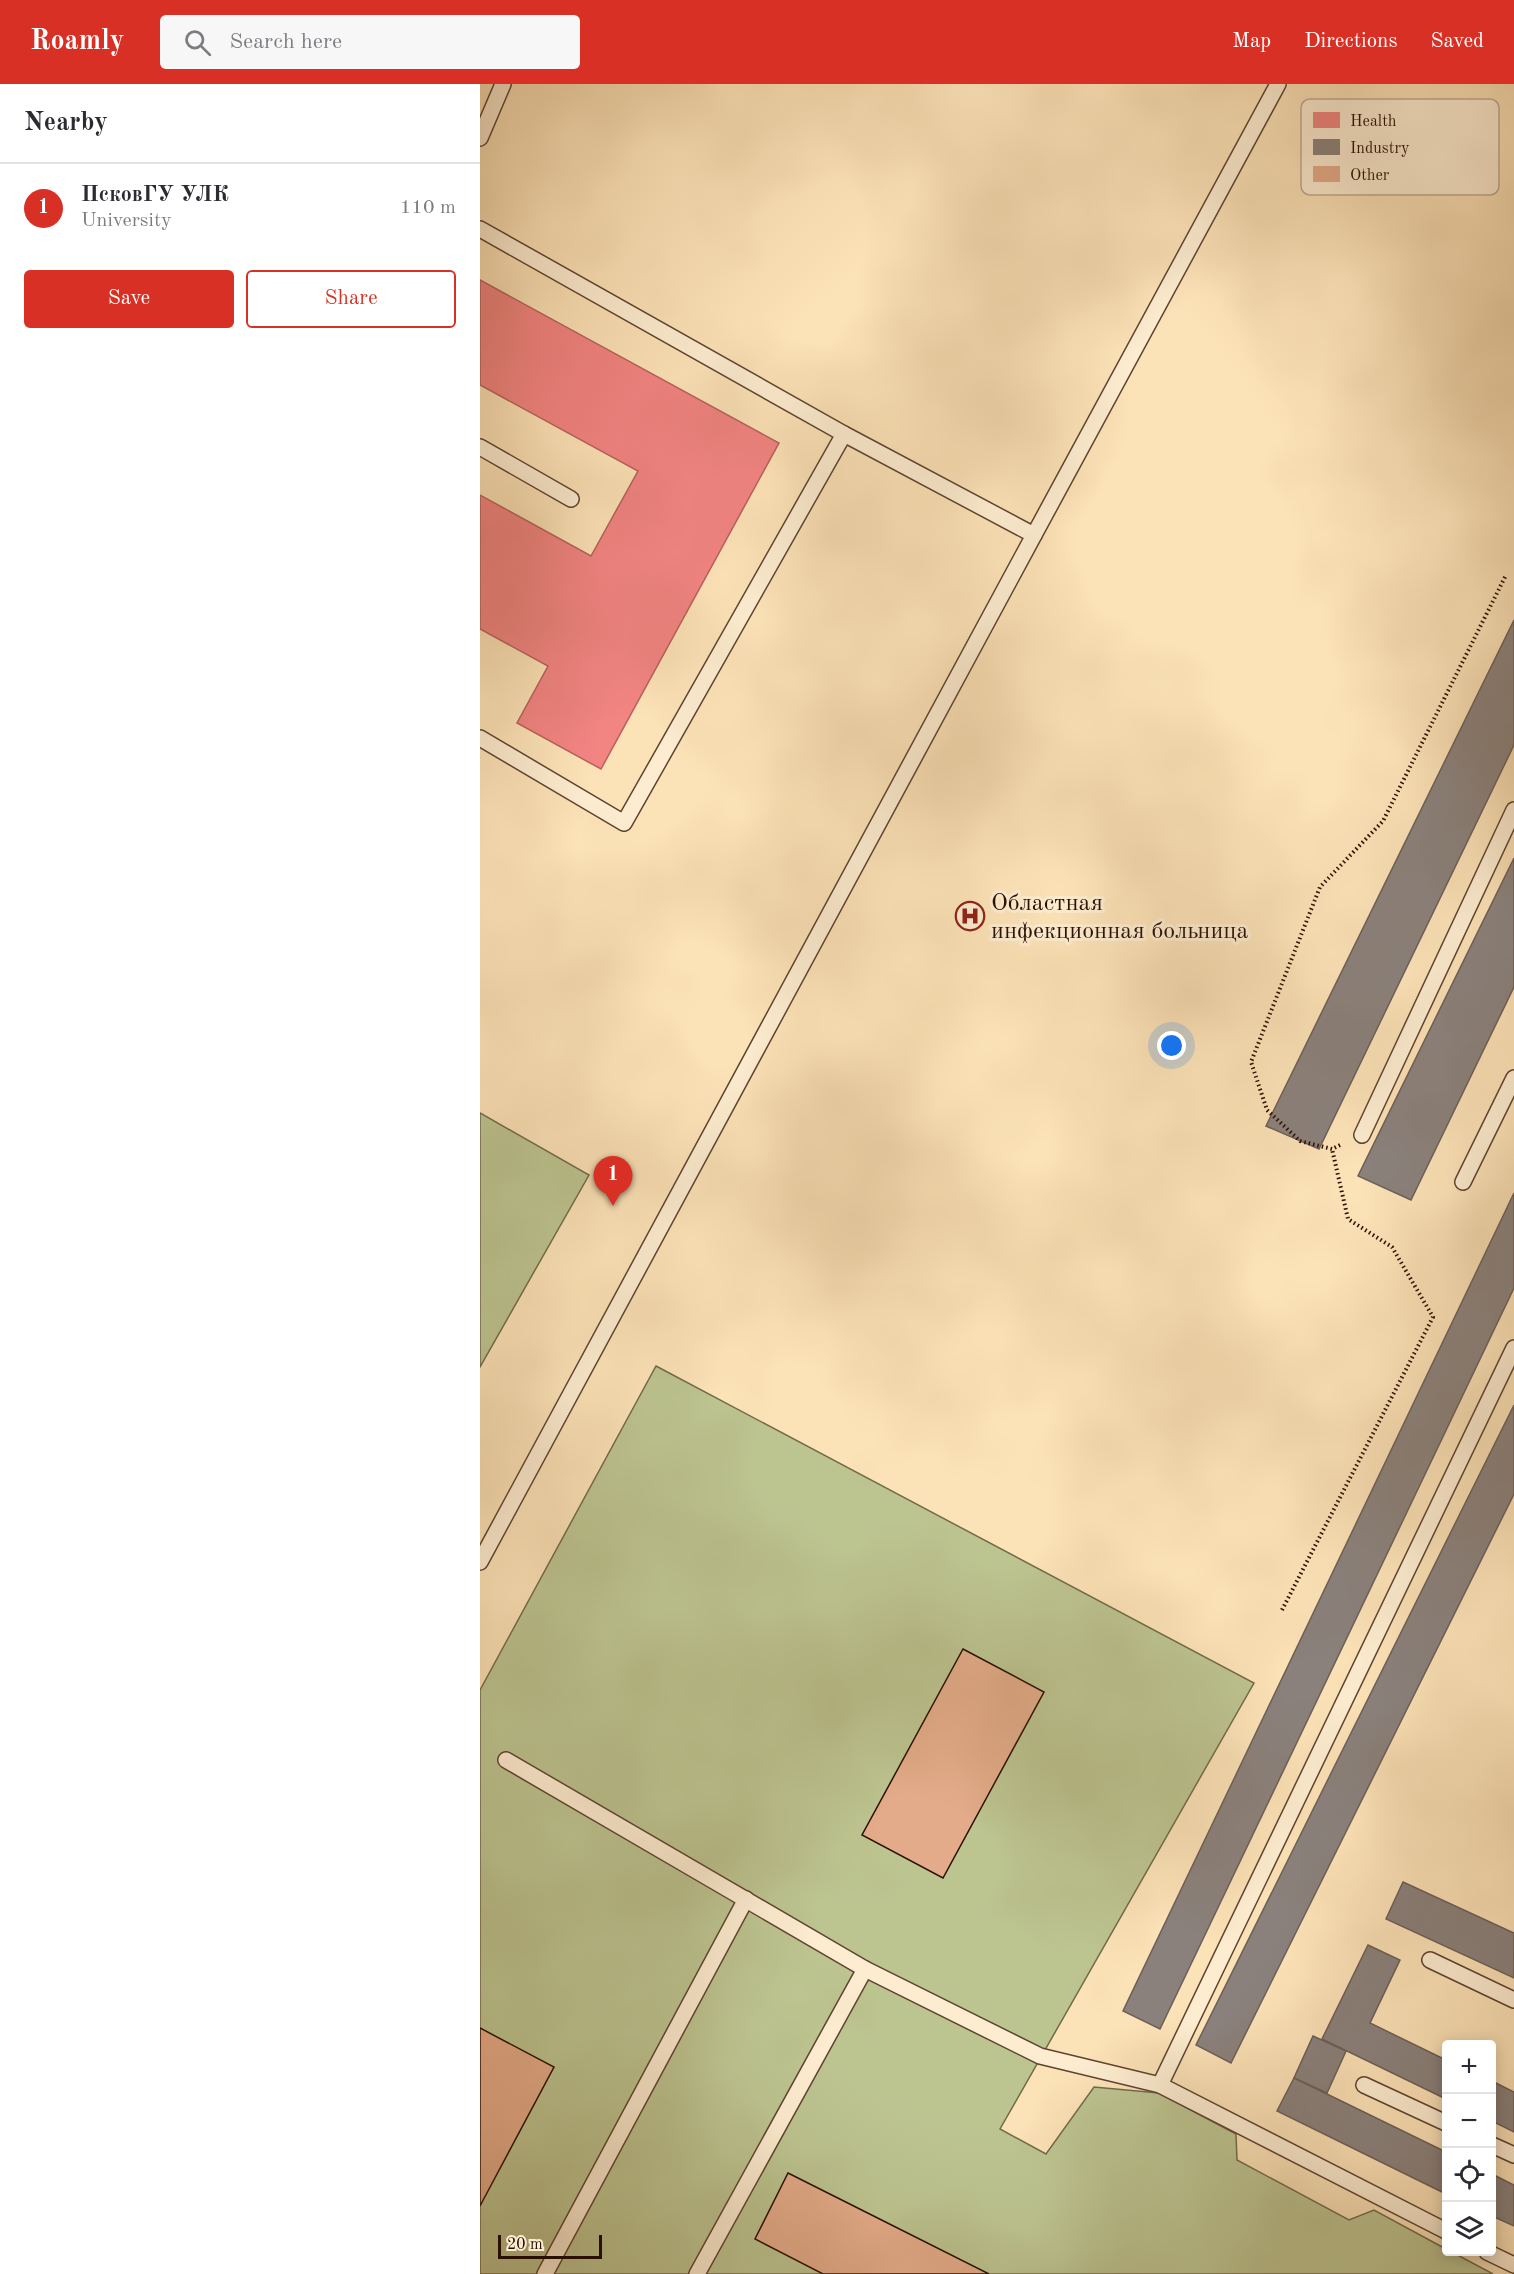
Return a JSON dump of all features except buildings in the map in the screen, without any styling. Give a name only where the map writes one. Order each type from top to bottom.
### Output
[{"type":"lane","points":[[480,138],[503,84]]},
{"type":"lane","points":[[480,1562],[1278,84]]},
{"type":"lane","points":[[480,230],[844,434],[1034,535]]},
{"type":"lane","points":[[480,738],[624,823],[844,434]]},
{"type":"lane","points":[[480,447],[571,499]]},
{"type":"lane","points":[[1362,1136],[1514,810]]},
{"type":"lane","points":[[1463,1182],[1514,1078]]},
{"type":"lane","points":[[1160,2085],[1514,1348]]},
{"type":"lane","points":[[506,1760],[865,1969],[1040,2056],[1160,2085],[1442,2229]]},
{"type":"lane","points":[[545,2274],[746,1899]]},
{"type":"lane","points":[[1430,1960],[1514,2000]]},
{"type":"lane","points":[[697,2274],[865,1969]]},
{"type":"lane","points":[[1364,2085],[1442,2121]]},
{"type":"lane","points":[[1496,2147],[1514,2155]]},
{"type":"lane","points":[[1495,2256],[1514,2265]]},
{"type":"path","points":[[1362,1136],[1332,1149],[1300,1141],[1267,1110],[1251,1062],[1320,887],[1383,821],[1506,575]]},
{"type":"path","points":[[1282,1610],[1433,1317],[1392,1247],[1348,1219],[1332,1149]]},
{"type":"green space","points":[[480,1113],[589,1175],[480,1367]]},
{"type":"green space","points":[[656,1366],[1254,1683],[1000,2129],[1046,2154],[1094,2087],[1159,2093],[1236,2134],[1237,2160],[1349,2220],[1374,2210],[1442,2247],[1442,2256],[1459,2256],[1493,2274],[480,2274],[480,1690]]},
{"type":"place","name":"Областная инфекционная больница","points":[[970,916]]},
{"type":"place","name":"ПсковГУ УЛК","points":[[613,1206]]}]
